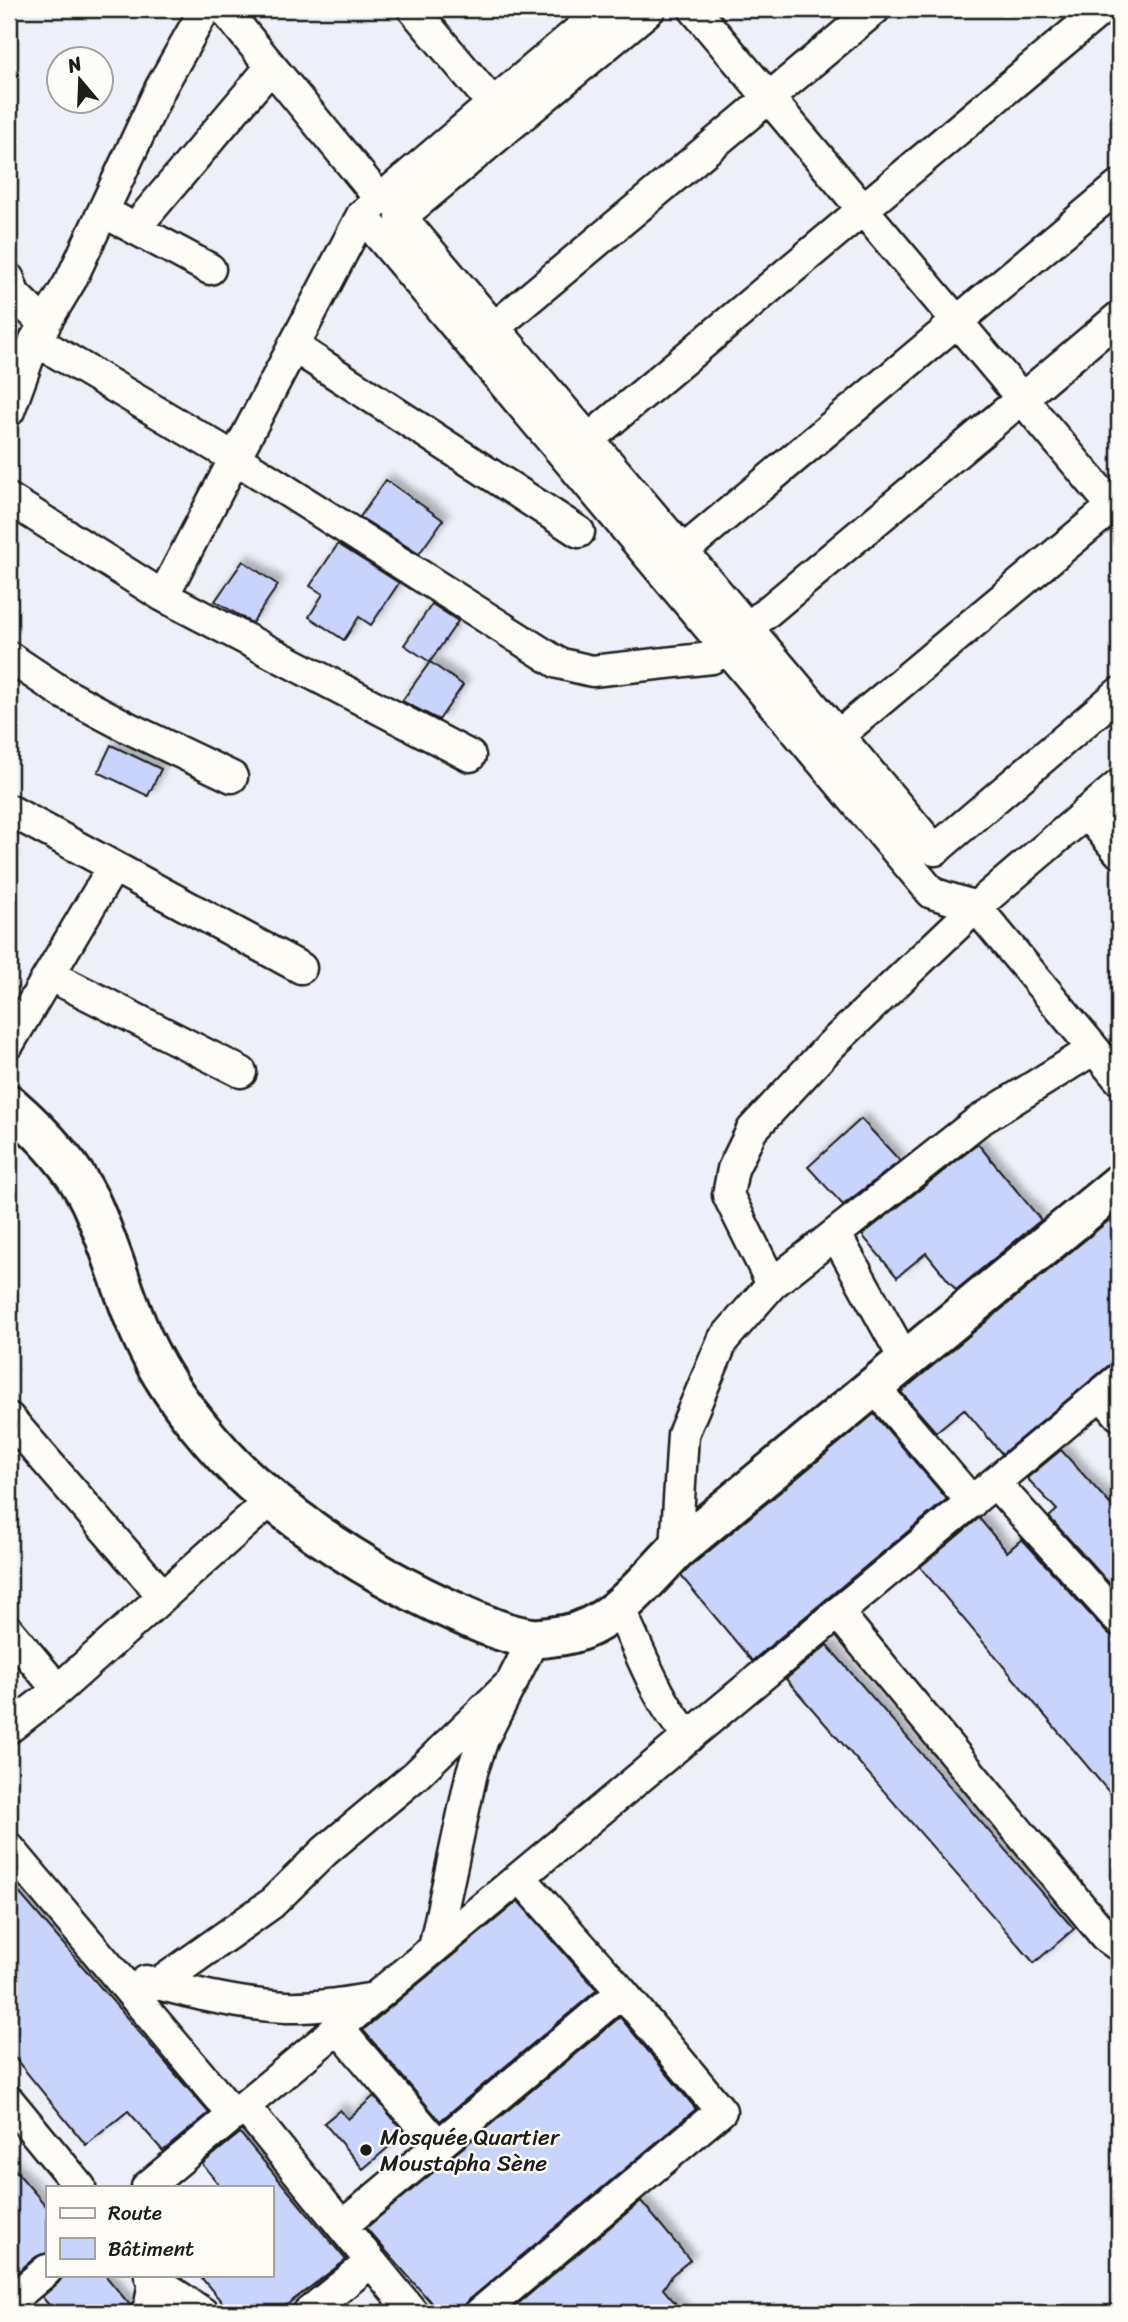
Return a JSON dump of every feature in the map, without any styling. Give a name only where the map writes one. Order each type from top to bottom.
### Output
[{"type":"street","points":[[9,411],[30,340],[71,280],[161,87],[205,9]]},
{"type":"street","points":[[223,9],[271,67],[371,207],[738,638],[932,893],[976,907],[1119,1079]]},
{"type":"street","points":[[413,9],[493,104]]},
{"type":"street","points":[[650,9],[401,217],[683,551],[738,638],[839,735],[935,850],[1119,693]]},
{"type":"street","points":[[694,9],[957,322],[1117,507],[839,735]]},
{"type":"street","points":[[495,327],[875,9]]},
{"type":"street","points":[[589,439],[1102,9]]},
{"type":"street","points":[[163,596],[293,346],[371,207],[601,10]]},
{"type":"street","points":[[135,229],[271,67]]},
{"type":"street","points":[[683,551],[1119,186]]},
{"type":"street","points":[[104,212],[210,270]]},
{"type":"street","points":[[9,279],[30,340],[235,458],[558,663],[592,671],[712,658],[1119,317]]},
{"type":"street","points":[[293,346],[579,532]]},
{"type":"street","points":[[9,499],[163,596],[470,756]]},
{"type":"street","points":[[9,657],[63,694],[232,777]]},
{"type":"street","points":[[772,1284],[728,1195],[733,1170],[751,1130],[831,1045],[976,907],[1119,785]]},
{"type":"street","points":[[9,810],[301,968]]},
{"type":"street","points":[[1086,812],[1119,852]]},
{"type":"street","points":[[9,1044],[113,867]]},
{"type":"street","points":[[49,975],[241,1072]]},
{"type":"street","points":[[676,1550],[683,1434],[723,1340],[772,1284],[977,1122],[1094,1049]]},
{"type":"street","points":[[9,1104],[70,1169],[89,1200],[153,1359],[187,1409],[250,1481],[342,1551],[424,1598],[498,1631],[534,1638],[567,1634],[590,1626],[619,1608],[676,1550],[1119,1184]]},
{"type":"street","points":[[836,1235],[905,1360]]},
{"type":"street","points":[[874,1387],[972,1502]]},
{"type":"street","points":[[149,2186],[170,2177],[239,2111],[995,1483],[1113,1396]]},
{"type":"street","points":[[9,1418],[163,1596]]},
{"type":"street","points":[[995,1483],[1119,1620]]},
{"type":"street","points":[[9,1728],[58,1690],[272,1499]]},
{"type":"street","points":[[619,1608],[667,1708],[689,1737]]},
{"type":"street","points":[[838,1614],[1105,1936],[1119,1946]]},
{"type":"street","points":[[9,1631],[58,1690]]},
{"type":"street","points":[[434,1948],[472,1772],[483,1739],[534,1638]]},
{"type":"street","points":[[158,1984],[271,1904],[307,1868],[416,1775],[513,1681]]},
{"type":"street","points":[[9,1848],[112,1972],[342,2226],[413,2313]]},
{"type":"street","points":[[480,2313],[722,2111],[520,1877]]},
{"type":"street","points":[[112,1972],[248,2003],[286,2007],[322,2006],[374,1998]]},
{"type":"street","points":[[342,2226],[622,1992]]},
{"type":"street","points":[[338,2028],[438,2146]]},
{"type":"street","points":[[10,2106],[79,2186]]},
{"type":"street","points":[[308,2313],[371,2262]]},
{"type":"street","points":[[9,2302],[46,2271]]},
{"type":"street","points":[[146,2313],[153,2277],[203,2313]]},
{"type":"building","points":[[386,480],[443,520],[419,554],[360,517]]},
{"type":"building","points":[[338,544],[399,583],[371,625],[359,617],[344,640],[309,617],[323,594],[310,586]]},
{"type":"building","points":[[243,561],[278,585],[252,623],[215,601]]},
{"type":"building","points":[[432,604],[458,621],[430,662],[404,645]]},
{"type":"building","points":[[430,662],[463,685],[439,720],[402,701]]},
{"type":"building","points":[[111,745],[161,769],[148,796],[98,772]]},
{"type":"building","points":[[861,1119],[900,1161],[843,1205],[808,1167]]},
{"type":"building","points":[[978,1144],[1041,1220],[956,1290],[926,1253],[897,1277],[862,1235]]},
{"type":"building","points":[[1119,1212],[1119,1359],[1002,1454],[964,1409],[936,1432],[901,1392]]},
{"type":"building","points":[[874,1414],[947,1499],[752,1661],[681,1576]]},
{"type":"building","points":[[1061,1450],[1119,1514],[1119,1594],[1049,1517],[1057,1510],[1027,1478]]},
{"type":"building","points":[[979,1518],[1007,1552],[1022,1539],[1106,1632],[1119,1637],[1119,1804],[920,1567]]},
{"type":"building","points":[[827,1645],[1074,1929],[1034,1963],[786,1679]]},
{"type":"building","points":[[9,1881],[209,2113],[163,2151],[128,2111],[86,2145],[9,2051]]},
{"type":"building","points":[[518,1901],[597,1990],[440,2121],[363,2030]]},
{"type":"building","points":[[620,2017],[696,2109],[469,2300],[463,2313],[440,2313],[366,2228]]},
{"type":"building","name":"Mosquée Quartier Moustapha Sène","points":[[374,2096],[405,2133],[363,2169],[324,2123],[340,2110],[348,2119]]},
{"type":"building","points":[[240,2133],[346,2260],[276,2313],[231,2313],[200,2276],[273,2276],[273,2186],[220,2186],[202,2164]]},
{"type":"building","points":[[9,2163],[46,2206],[46,2253],[36,2257],[14,2275],[9,2269]]},
{"type":"building","points":[[641,2201],[690,2260],[672,2275],[663,2289],[684,2313],[507,2313]]},
{"type":"building","points":[[63,2276],[106,2276],[130,2305],[129,2313],[56,2313],[42,2297]]},
{"type":"place","name":"Mosquée Quartier Moustapha Sène","points":[[366,2150]]}]
